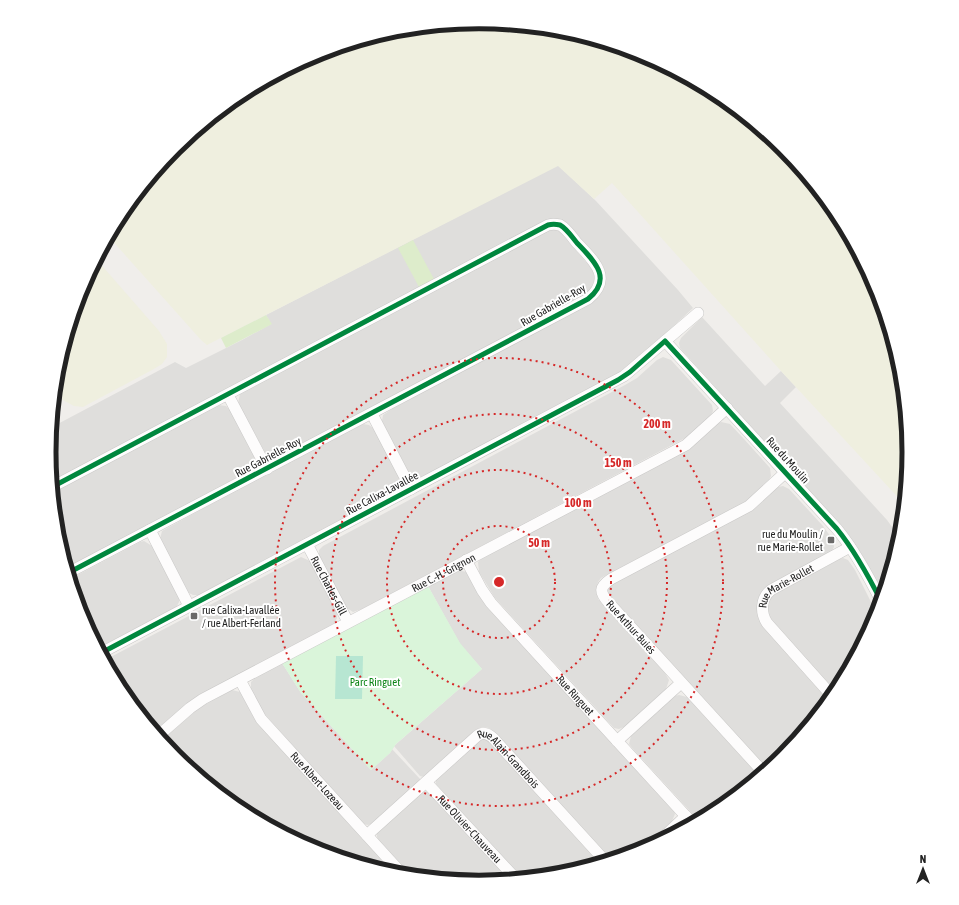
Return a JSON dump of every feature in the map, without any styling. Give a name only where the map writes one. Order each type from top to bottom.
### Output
[{"type":"street","name":"Rue Gabrielle-Roy","points":[[57,484],[548,225],[555,224],[564,229],[596,264],[599,272],[599,282],[594,293],[588,299],[73,571]]},
{"type":"street","name":"Rue Calixa-Lavallée","points":[[105,650],[624,376],[698,313]]},
{"type":"street","name":"Rue du Moulin","points":[[665,341],[837,529],[870,578],[878,596]]},
{"type":"street","points":[[228,395],[267,469]]},
{"type":"street","name":"Rue C.-H.-Grignon","points":[[162,733],[197,703],[683,446],[692,440],[727,408]]},
{"type":"street","points":[[372,414],[411,489]]},
{"type":"street","name":"Rue Arthur-Buies","points":[[761,769],[604,599],[602,593],[603,586],[606,582],[749,506],[786,472]]},
{"type":"street","points":[[150,530],[190,606]]},
{"type":"street","name":"Rue Charles-Gill","points":[[307,544],[348,622]]},
{"type":"street","name":"Rue Marie-Rollet","points":[[829,692],[767,623],[762,608],[765,598],[771,590],[850,547]]},
{"type":"street","name":"Rue Ringuet","points":[[466,560],[491,604],[689,820]]},
{"type":"street","name":"Rue Albert-Lozeau","points":[[240,680],[262,719],[397,868]]},
{"type":"street","points":[[617,741],[681,683]]},
{"type":"street","name":"Rue Alain-Grandbois","points":[[366,834],[482,733],[490,735],[602,858]]},
{"type":"street","name":"Rue Olivier-Chauveau","points":[[426,782],[512,874]]},
{"type":"shaded area","points":[[558,165],[596,201],[693,308],[627,369],[421,478],[415,478],[410,475],[382,421],[383,415],[593,301],[600,294],[604,270],[603,266],[594,254],[562,221],[57,478],[57,424],[175,362],[186,368],[242,340],[271,324],[266,315]]},
{"type":"shaded area","points":[[554,229],[560,232],[592,269],[595,279],[589,292],[275,458],[267,456],[238,403],[240,394]]},
{"type":"shaded area","points":[[702,317],[765,386],[781,371],[796,387],[780,403],[887,520],[896,532],[889,562],[880,590],[840,525],[680,348],[679,343],[681,338]]},
{"type":"shaded area","points":[[663,357],[671,360],[712,405],[713,411],[710,417],[687,437],[362,609],[353,612],[347,608],[319,557],[319,550],[323,546],[625,385],[637,378],[657,360]]},
{"type":"shaded area","points":[[218,405],[226,406],[230,410],[256,460],[255,468],[71,566],[64,535],[58,489]]},
{"type":"shaded area","points":[[721,422],[730,424],[744,439],[770,468],[771,476],[769,480],[747,501],[608,574],[601,578],[598,582],[596,590],[598,599],[665,673],[669,680],[666,689],[626,726],[619,729],[614,728],[495,598],[479,572],[478,562],[482,558],[692,446]]},
{"type":"shaded area","points":[[363,424],[369,425],[373,428],[400,478],[400,485],[396,491],[198,595],[189,593],[160,539],[162,531]]},
{"type":"shaded area","points":[[783,486],[789,489],[823,526],[833,540],[834,547],[832,551],[758,606],[826,695],[798,732],[764,766],[608,596],[606,588],[778,487]]},
{"type":"shaded area","points":[[144,541],[152,546],[179,597],[179,602],[177,606],[172,609],[103,645],[88,615],[74,577]]},
{"type":"shaded area","points":[[301,557],[310,561],[337,612],[337,618],[334,624],[207,691],[158,729],[127,688],[110,658]]},
{"type":"shaded area","points":[[843,558],[848,560],[855,570],[874,608],[859,640],[832,688],[769,617],[767,604],[772,596]]},
{"type":"shaded area","points":[[459,570],[466,572],[673,809],[675,814],[672,821],[653,839],[606,857],[489,728],[482,727],[476,730],[424,777],[420,776],[394,746],[482,669],[460,644],[428,586]]},
{"type":"shaded area","points":[[282,663],[301,693],[371,770],[390,753],[392,749],[421,780],[373,823],[368,825],[363,824],[262,711],[251,689],[251,682],[255,678]]},
{"type":"shaded area","points":[[232,690],[240,692],[252,714],[389,866],[343,854],[292,832],[244,805],[200,771],[165,737],[199,708]]},
{"type":"shaded area","points":[[679,695],[687,697],[756,773],[715,805],[695,817],[629,744],[631,736],[675,696]]},
{"type":"shaded area","points":[[480,740],[486,740],[491,743],[598,859],[562,868],[517,874],[436,784],[436,780]]},
{"type":"shaded area","points":[[422,791],[429,792],[505,875],[452,875],[404,869],[379,841],[377,833]]},
{"type":"green space","points":[[480,29],[535,33],[589,43],[642,61],[715,100],[759,134],[779,153],[798,173],[832,217],[871,290],[889,343],[895,370],[902,425],[903,452],[900,500],[781,371],[612,183],[594,199],[558,166],[207,345],[113,241],[127,217],[161,173],[200,134],[244,100],[317,61],[343,51],[397,37],[452,30]]},
{"type":"green space","points":[[413,240],[434,279],[419,287],[398,248]]},
{"type":"green space","points":[[101,264],[159,331],[167,344],[167,357],[162,364],[152,370],[83,407],[74,406],[60,398],[64,370],[70,343],[88,290]]},
{"type":"green space","points":[[266,315],[272,324],[226,348],[221,338]]},
{"type":"green space","name":"Parc Ringuet","points":[[428,586],[460,643],[482,669],[396,744],[390,753],[371,770],[301,693],[282,663]]},
{"type":"green space","points":[[336,656],[363,656],[362,699],[335,699]]},
{"type":"cycle path","points":[[57,484],[548,225],[560,225],[565,229],[589,256],[598,270],[600,284],[596,291],[588,299],[73,571]]},
{"type":"cycle path","points":[[106,651],[618,380],[630,372],[665,341],[837,529],[850,546],[878,596]]},
{"type":"place","name":"rue du Moulin / rue Marie-Rollet","points":[[831,540]]},
{"type":"place","name":"rue Calixa-Lavallée / rue Albert-Ferland","points":[[194,616]]}]
